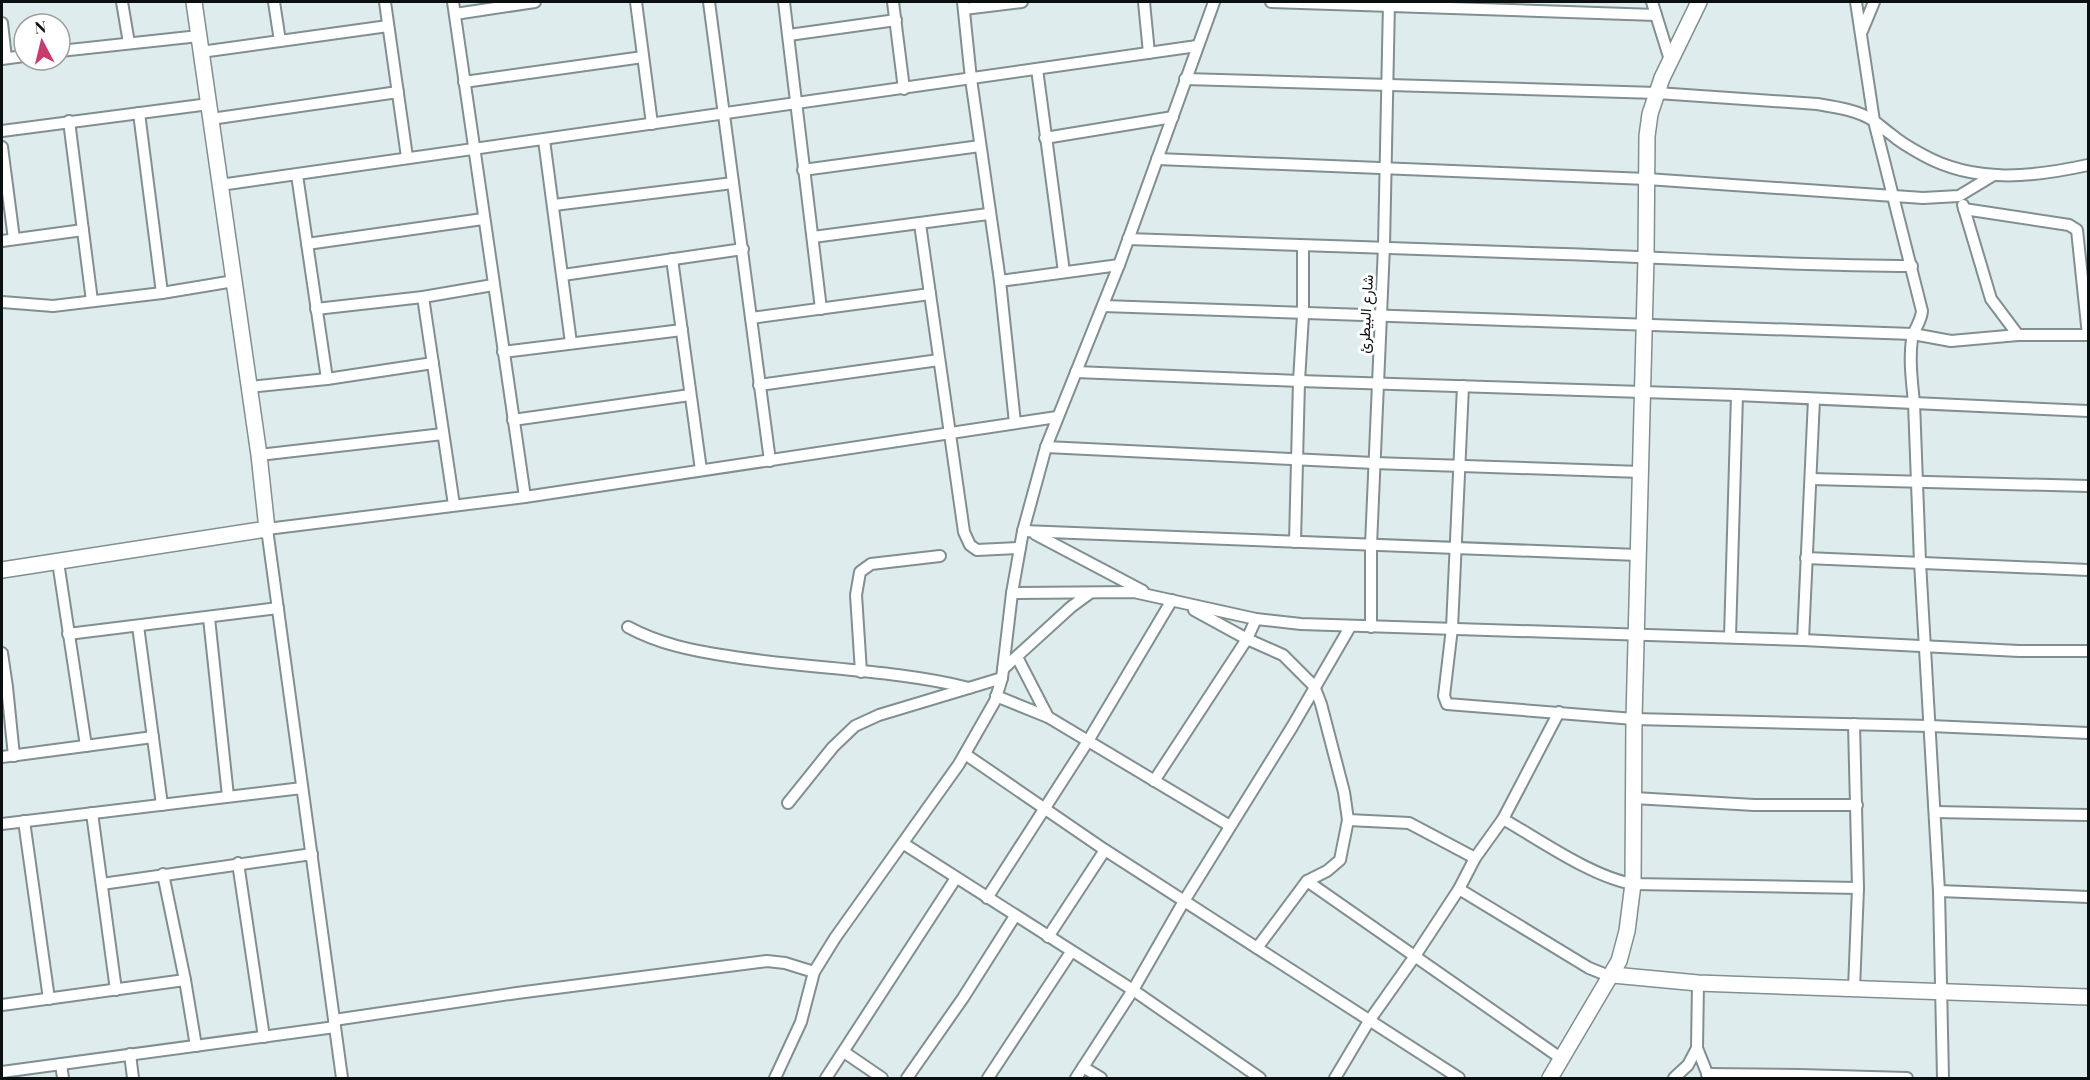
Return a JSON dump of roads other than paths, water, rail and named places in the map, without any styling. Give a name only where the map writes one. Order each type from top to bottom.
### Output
[{"type":"street","points":[[122,2],[129,43]]},
{"type":"street","points":[[194,2],[259,455],[267,529],[342,1078]]},
{"type":"street","points":[[274,2],[280,41]]},
{"type":"street","points":[[385,2],[407,157]]},
{"type":"street","points":[[453,2],[525,497]]},
{"type":"street","points":[[455,14],[529,2]]},
{"type":"street","points":[[636,2],[652,124]]},
{"type":"street","points":[[709,2],[770,461]]},
{"type":"street","points":[[784,2],[821,309]]},
{"type":"street","points":[[893,2],[904,89]]},
{"type":"street","points":[[1015,423],[1000,281],[988,214],[964,5],[1022,2]]},
{"type":"street","points":[[1144,2],[1149,53]]},
{"type":"street","points":[[775,1078],[801,1022],[814,972],[835,938],[904,844],[965,754],[996,696],[1003,673],[1012,593],[1020,549],[1027,532],[1046,447],[1119,265],[1214,2]]},
{"type":"street","points":[[1271,2],[1389,3],[1656,15]]},
{"type":"street","points":[[1652,2],[1670,60]]},
{"type":"street","points":[[1550,1078],[1613,975],[1623,947],[1633,884],[1634,719],[1647,136],[1650,114],[1657,93],[1670,60],[1699,2]]},
{"type":"street","points":[[1856,2],[1874,121],[1922,311],[1921,321],[1913,334],[1911,370],[1939,891],[1943,1078]]},
{"type":"street","points":[[1862,32],[1874,2]]},
{"type":"street","name":"شارع البيطرئ","points":[[1371,627],[1371,544],[1384,246],[1389,3]]},
{"type":"street","points":[[789,36],[896,20]]},
{"type":"street","points":[[2,23],[4,58]]},
{"type":"street","points":[[201,52],[388,26]]},
{"type":"street","points":[[72,50],[199,36]]},
{"type":"street","points":[[220,185],[1197,46]]},
{"type":"street","points":[[464,82],[643,57]]},
{"type":"street","points":[[1037,69],[1064,272]]},
{"type":"street","points":[[1185,79],[1657,93],[1817,104],[1851,111],[1874,121],[1893,136],[1937,162],[1956,169],[1992,176],[2054,172],[2088,165]]},
{"type":"street","points":[[2,131],[139,113],[210,112],[398,92]]},
{"type":"street","points":[[139,113],[162,293]]},
{"type":"street","points":[[1045,138],[1173,117]]},
{"type":"street","points":[[69,122],[92,301]]},
{"type":"street","points":[[544,140],[571,343]]},
{"type":"street","points":[[803,170],[980,146]]},
{"type":"street","points":[[2,147],[14,239]]},
{"type":"street","points":[[1157,159],[1647,179],[1923,198],[1959,196],[1992,176]]},
{"type":"street","points":[[297,175],[327,379]]},
{"type":"street","points":[[554,205],[733,183]]},
{"type":"street","points":[[1959,196],[1991,299],[2018,335]]},
{"type":"street","points":[[1103,306],[1303,315],[1913,334],[1951,341],[2018,335],[2088,335],[2077,230],[2069,225],[1964,209]]},
{"type":"street","points":[[813,237],[988,214]]},
{"type":"street","points":[[307,244],[483,219]]},
{"type":"street","points":[[921,224],[964,532],[970,545],[980,551],[1020,549]]},
{"type":"street","points":[[2,241],[83,230]]},
{"type":"street","points":[[1128,239],[1303,246],[1384,246],[1822,266],[1912,266]]},
{"type":"street","points":[[1295,542],[1303,315],[1303,246]]},
{"type":"street","points":[[562,274],[743,249]]},
{"type":"street","points":[[672,259],[701,470]]},
{"type":"street","points":[[1000,281],[1119,265]]},
{"type":"street","points":[[2,302],[53,306],[162,293],[234,281]]},
{"type":"street","points":[[316,309],[423,297],[493,285]]},
{"type":"street","points":[[751,318],[930,294]]},
{"type":"street","points":[[423,297],[454,506]]},
{"type":"street","points":[[503,352],[682,330]]},
{"type":"street","points":[[759,385],[939,360]]},
{"type":"street","points":[[249,387],[327,379],[433,363]]},
{"type":"street","points":[[1076,372],[1737,395],[2088,411]]},
{"type":"street","points":[[1463,386],[1452,628],[1445,693],[1447,704],[1634,719],[1930,726],[2088,733]]},
{"type":"street","points":[[513,420],[690,395]]},
{"type":"street","points":[[1730,637],[1737,395]]},
{"type":"street","points":[[1803,640],[1814,399]]},
{"type":"street","points":[[2,570],[267,529],[525,497],[1057,417]]},
{"type":"street","points":[[259,455],[443,434]]},
{"type":"street","points":[[1046,447],[1374,463],[1641,472]]},
{"type":"street","points":[[1811,479],[2088,486]]},
{"type":"street","points":[[1027,532],[1638,555]]},
{"type":"street","points":[[1027,532],[1151,595]]},
{"type":"street","points":[[861,672],[856,595],[860,572],[871,564],[940,556]]},
{"type":"street","points":[[1806,558],[2088,570]]},
{"type":"street","points":[[58,562],[86,746]]},
{"type":"street","points":[[788,803],[833,747],[855,726],[870,718],[969,688],[1003,673],[1071,606],[1093,592]]},
{"type":"street","points":[[1012,593],[1134,592],[1256,619],[1350,627],[1730,637],[2019,651],[2088,651]]},
{"type":"street","points":[[987,898],[1088,741],[1172,600]]},
{"type":"street","points":[[1184,604],[1247,639],[1282,655],[1314,686],[1321,704],[1344,792],[1348,820],[1340,860],[1327,871],[1307,881],[1257,948]]},
{"type":"street","points":[[68,634],[278,608]]},
{"type":"street","points":[[209,618],[228,796]]},
{"type":"street","points":[[1154,781],[1247,639],[1256,619]]},
{"type":"street","points":[[138,626],[162,805]]},
{"type":"street","points":[[628,627],[666,644],[702,652],[758,661],[924,679],[969,688]]},
{"type":"street","points":[[1076,1078],[1133,990],[1184,901],[1292,728],[1314,686],[1350,627]]},
{"type":"street","points":[[2,653],[14,756]]},
{"type":"street","points":[[1017,657],[1048,717]]},
{"type":"street","points":[[996,696],[1048,717],[1230,826]]},
{"type":"street","points":[[1335,1078],[1370,1021],[1459,889],[1475,858],[1503,819],[1559,712]]},
{"type":"street","points":[[1854,724],[1858,888],[1854,989]]},
{"type":"street","points":[[2,757],[153,737]]},
{"type":"street","points":[[965,754],[1105,850],[1459,1078]]},
{"type":"street","points":[[2,824],[302,788]]},
{"type":"street","points":[[1634,798],[1754,805],[1857,805]]},
{"type":"street","points":[[1935,812],[2088,815]]},
{"type":"street","points":[[92,813],[116,990]]},
{"type":"street","points":[[1503,819],[1601,875],[1633,884],[1858,888]]},
{"type":"street","points":[[1348,820],[1409,823],[1475,858]]},
{"type":"street","points":[[24,821],[49,999]]},
{"type":"street","points":[[904,844],[1133,990],[1260,1078]]},
{"type":"street","points":[[1048,937],[1105,850]]},
{"type":"street","points":[[102,884],[312,854]]},
{"type":"street","points":[[238,863],[264,1037]]},
{"type":"street","points":[[163,874],[196,1046]]},
{"type":"street","points":[[826,1078],[956,878]]},
{"type":"street","points":[[1307,881],[1562,1059]]},
{"type":"street","points":[[1459,889],[1589,968],[1613,975],[1698,983],[2088,997]]},
{"type":"street","points":[[1939,891],[2088,897]]},
{"type":"street","points":[[907,1078],[963,998],[1015,916]]},
{"type":"street","points":[[988,1078],[1071,952]]},
{"type":"street","points":[[2,1072],[264,1037],[517,993],[756,962],[776,961],[814,972]]},
{"type":"street","points":[[2,1005],[185,980]]},
{"type":"street","points":[[1674,1078],[1688,1065],[1697,1048],[1698,983]]},
{"type":"street","points":[[1697,1048],[1716,1076],[1907,1078]]},
{"type":"street","points":[[844,1052],[882,1078]]},
{"type":"street","points":[[130,1054],[133,1078]]},
{"type":"street","points":[[61,1064],[63,1078]]},
{"type":"street","points":[[1083,1067],[1101,1078]]}]
